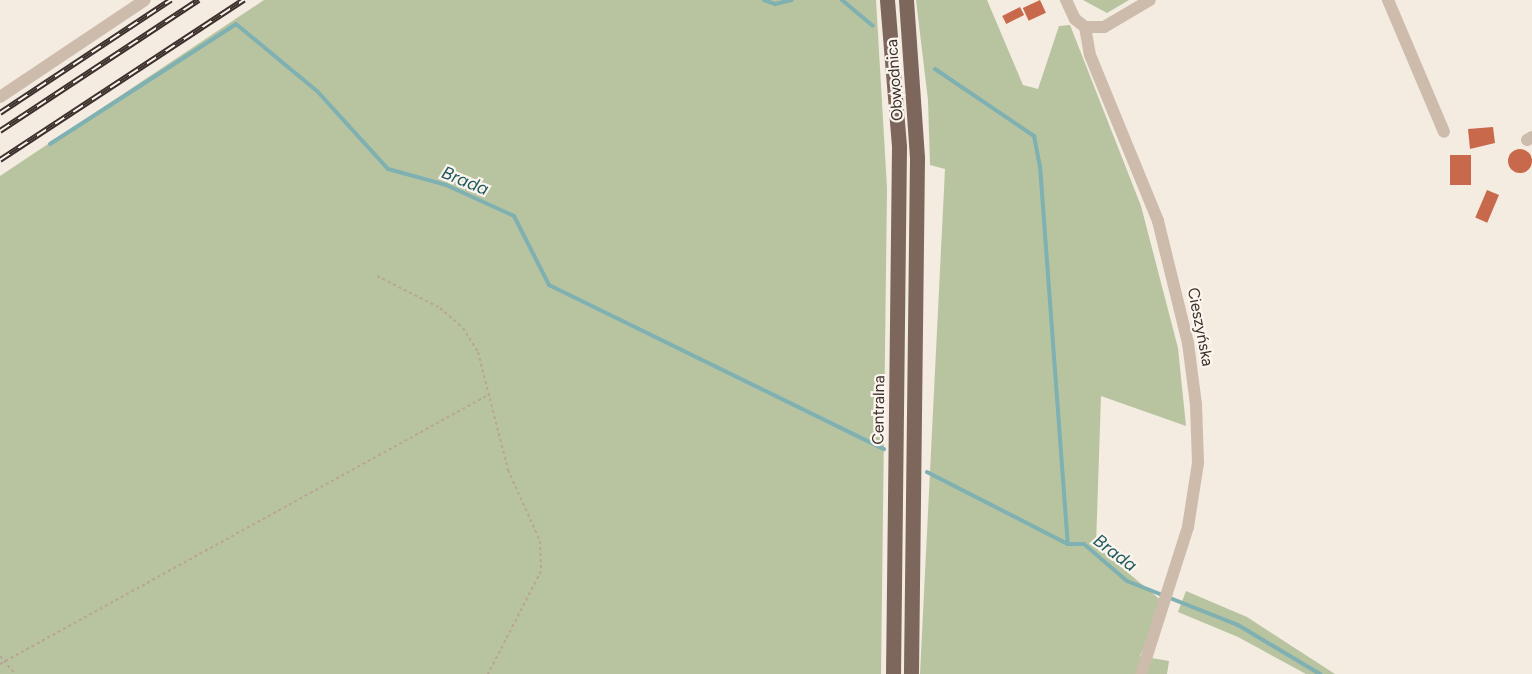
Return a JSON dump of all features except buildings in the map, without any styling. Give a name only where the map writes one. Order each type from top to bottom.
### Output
[{"type":"main road","name":"Obwodnica","points":[[887,0],[899,147]]},
{"type":"main road","name":"Obwodnica","points":[[906,0],[917,158],[911,674]]},
{"type":"main road","name":"Centralna","points":[[893,674],[899,147]]},
{"type":"street","points":[[0,97],[145,0]]},
{"type":"street","name":"Cieszyńska","points":[[1066,0],[1075,19],[1085,27],[1090,55],[1158,221],[1188,343],[1198,463],[1188,527],[1166,607],[1141,674]]},
{"type":"street","points":[[1085,27],[1104,27],[1150,0]]},
{"type":"street","points":[[1388,0],[1444,132]]},
{"type":"path","points":[[377,276],[440,308],[463,328],[477,352],[490,394],[508,470],[544,558],[488,674]]},
{"type":"path","points":[[0,664],[490,394]]},
{"type":"path","points":[[0,656],[15,674]]},
{"type":"green space","points":[[264,0],[876,0],[887,188],[881,674],[0,674],[0,176]]},
{"type":"green space","points":[[916,0],[987,0],[1023,85],[1038,89],[1059,26],[1070,25],[1141,206],[1178,348],[1186,426],[1101,396],[1096,546],[1163,602],[1140,656],[1169,661],[1167,674],[920,674],[945,169],[930,165],[928,100]]},
{"type":"green space","points":[[1083,0],[1129,0],[1107,13]]},
{"type":"green space","points":[[1186,591],[1247,617],[1335,674],[1306,674],[1238,637],[1178,612]]},
{"type":"waterway","points":[[764,0],[775,4],[792,0]]},
{"type":"waterway","points":[[842,0],[873,26]]},
{"type":"waterway","name":"Brada","points":[[50,144],[236,24],[317,91],[388,169],[446,185],[514,216],[549,285],[884,449]]},
{"type":"waterway","points":[[935,69],[1034,136],[1040,166],[1068,544]]},
{"type":"waterway","name":"Brada","points":[[927,472],[1068,544],[1084,544],[1127,581],[1238,625],[1320,674]]},
{"type":"railway","points":[[0,113],[171,0]]},
{"type":"railway","points":[[0,131],[199,0]]},
{"type":"railway","points":[[0,160],[244,0]]}]
